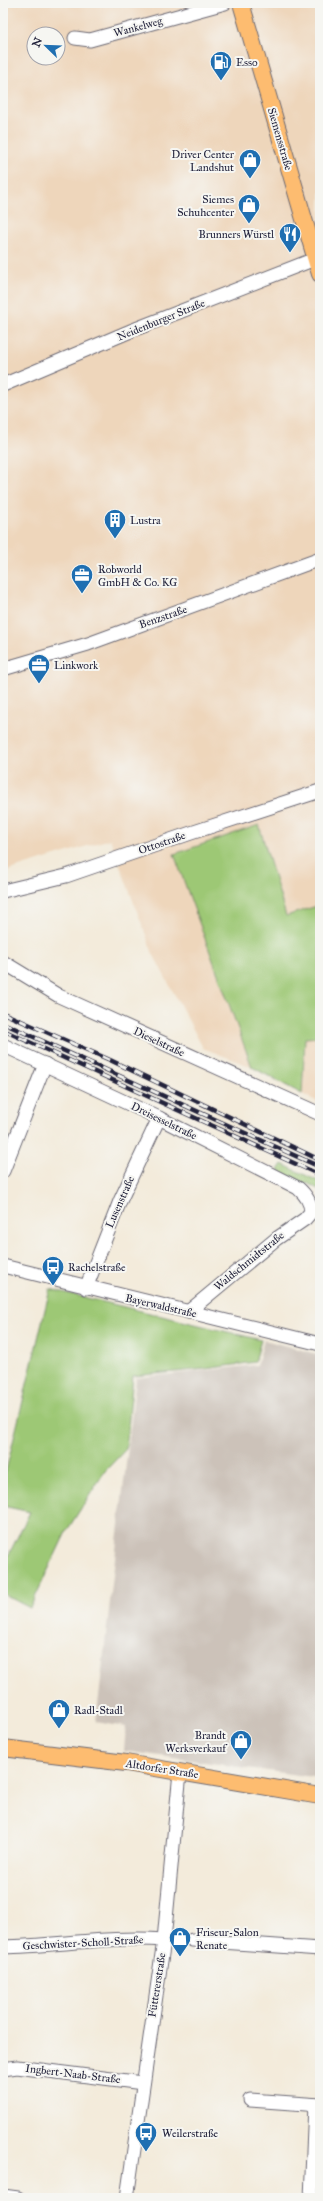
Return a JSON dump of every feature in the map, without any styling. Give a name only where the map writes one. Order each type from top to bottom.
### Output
[{"type":"main road","name":"Siemensstraße","points":[[241,3],[318,264]]},
{"type":"main road","name":"Altdorfer Straße","points":[[3,1748],[180,1772],[320,1796]]},
{"type":"street","name":"Wankelweg","points":[[75,38],[90,40],[225,3]]},
{"type":"street","name":"Neidenburger Straße","points":[[3,385],[133,330],[318,264]]},
{"type":"street","name":"Benzstraße","points":[[3,669],[88,644],[320,559]]},
{"type":"street","name":"Ottostraße","points":[[3,891],[66,876],[320,791]]},
{"type":"street","name":"Dieselstraße","points":[[3,962],[59,996],[320,1114]]},
{"type":"street","name":"Dreisesselstraße","points":[[3,1045],[159,1118],[298,1188],[304,1193],[311,1205],[312,1212]]},
{"type":"street","points":[[3,1171],[6,1151],[45,1064]]},
{"type":"street","name":"Lusenstraße","points":[[86,1288],[120,1201],[159,1118]]},
{"type":"street","name":"Waldschmidtstraße","points":[[188,1312],[276,1239],[305,1219],[312,1212]]},
{"type":"street","name":"Bayerwaldstraße","points":[[3,1266],[86,1288],[320,1344]]},
{"type":"street","name":"Füttererstraße","points":[[127,2198],[164,1940],[180,1772]]},
{"type":"street","name":"Geschwister-Scholl-Straße","points":[[3,1947],[47,1947],[108,1940],[164,1940]]},
{"type":"street","points":[[192,1940],[320,1949]]},
{"type":"street","name":"Ingbert-Naab-Straße","points":[[3,2069],[17,2067],[143,2083]]},
{"type":"street","points":[[250,2100],[318,2105],[311,2198]]},
{"type":"street","points":[[3,2196],[18,2198]]},
{"type":"shaded area","points":[[3,3],[320,3],[320,905],[286,916],[174,854],[252,1067],[203,1048],[153,954],[110,839],[3,872]]},
{"type":"shaded area","points":[[320,1037],[320,1103],[302,1094],[305,1038]]},
{"type":"shaded area","points":[[264,1340],[320,1355],[320,1778],[124,1751],[126,1727],[96,1722],[136,1378],[257,1365]]},
{"type":"green space","points":[[259,825],[286,916],[320,905],[320,1037],[305,1038],[302,1094],[252,1067],[174,854]]},
{"type":"green space","points":[[282,1164],[320,1182],[320,1190],[307,1183],[304,1186],[278,1170]]},
{"type":"green space","points":[[50,1289],[261,1340],[255,1362],[205,1369],[133,1376],[126,1449],[105,1471],[66,1532],[30,1608],[3,1594],[3,1566],[30,1512],[3,1506],[3,1483]]},
{"type":"railway","points":[[3,1013],[110,1060],[320,1160]]},
{"type":"railway","points":[[3,1023],[320,1167]]},
{"type":"railway","points":[[3,1030],[320,1175]]},
{"type":"place","name":"Esso","points":[[221,82]]},
{"type":"place","name":"Driver Center Landshut","points":[[250,180]]},
{"type":"place","name":"Siemes Schuhcenter","points":[[249,224]]},
{"type":"place","name":"Brunners Würstl","points":[[290,254]]},
{"type":"place","name":"Lustra","points":[[115,540]]},
{"type":"place","name":"Robworld GmbH & Co. KG","points":[[82,594]]},
{"type":"place","name":"Linkwork","points":[[39,684]]},
{"type":"place","name":"Rachelstraße","points":[[53,1286]]},
{"type":"place","name":"Radl-Stadl","points":[[59,1730]]},
{"type":"place","name":"Brandt Werksverkauf","points":[[241,1760]]},
{"type":"place","name":"Friseur-Salon Renate","points":[[180,1958]]},
{"type":"place","name":"Weilerstraße","points":[[146,2152]]}]
